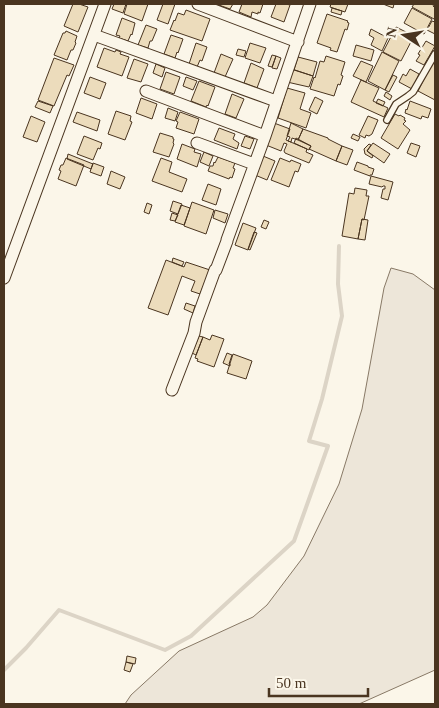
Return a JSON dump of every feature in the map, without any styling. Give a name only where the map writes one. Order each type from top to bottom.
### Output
[{"type":"street","points":[[4,278],[105,4]]},
{"type":"street","points":[[198,4],[298,42]]},
{"type":"street","points":[[172,390],[265,136],[310,4]]},
{"type":"street","points":[[94,35],[276,101]]},
{"type":"street","points":[[146,91],[265,136]]},
{"type":"street","points":[[196,143],[254,164]]},
{"type":"lane","points":[[387,120],[396,104],[413,92],[435,54]]},
{"type":"shaded area","points":[[391,268],[413,274],[435,290],[435,670],[359,704],[125,704],[131,695],[179,651],[253,617],[267,605],[304,556],[339,484],[362,409],[384,288]]},
{"type":"building","points":[[73,4],[88,7],[78,32],[64,26]]},
{"type":"building","points":[[114,4],[126,4],[123,13],[112,9]]},
{"type":"building","points":[[127,4],[148,4],[142,21],[124,14]]},
{"type":"building","points":[[163,4],[175,4],[168,24],[157,20]]},
{"type":"building","points":[[216,4],[233,4],[230,9]]},
{"type":"building","points":[[242,4],[263,4],[260,13],[252,12],[251,17],[239,12]]},
{"type":"building","points":[[276,4],[290,5],[284,22],[271,17]]},
{"type":"building","points":[[331,4],[348,4],[345,12],[330,7]]},
{"type":"building","points":[[383,4],[394,4],[393,8]]},
{"type":"building","points":[[414,4],[434,4],[434,19],[412,7]]},
{"type":"building","points":[[332,8],[342,11],[341,15],[331,12]]},
{"type":"building","points":[[412,8],[432,19],[424,34],[404,23]]},
{"type":"building","points":[[186,10],[210,19],[202,41],[170,30],[178,13],[184,15]]},
{"type":"building","points":[[327,14],[349,23],[337,52],[317,43]]},
{"type":"building","points":[[122,18],[135,23],[132,35],[128,41],[116,35]]},
{"type":"building","points":[[432,21],[435,22],[435,34],[427,30]]},
{"type":"building","points":[[146,25],[157,29],[148,48],[138,45]]},
{"type":"building","points":[[396,27],[414,36],[401,61],[383,52]]},
{"type":"building","points":[[371,29],[388,38],[382,51],[371,45],[374,38],[369,35]]},
{"type":"building","points":[[66,31],[77,36],[76,43],[67,60],[54,55],[63,33]]},
{"type":"building","points":[[171,35],[183,39],[175,58],[164,54]]},
{"type":"building","points":[[426,41],[435,46],[424,65],[416,61]]},
{"type":"building","points":[[196,43],[207,47],[202,61],[200,60],[197,67],[189,64]]},
{"type":"building","points":[[250,43],[266,48],[260,63],[245,58]]},
{"type":"building","points":[[356,45],[374,50],[371,61],[353,56]]},
{"type":"building","points":[[104,48],[115,52],[116,50],[121,52],[120,54],[129,57],[122,76],[97,67]]},
{"type":"building","points":[[238,49],[246,51],[244,57],[236,55]]},
{"type":"building","points":[[382,52],[399,61],[385,90],[368,81]]},
{"type":"building","points":[[221,54],[233,59],[225,77],[214,73]]},
{"type":"building","points":[[272,55],[276,56],[272,67],[268,66]]},
{"type":"building","points":[[276,56],[281,58],[277,69],[272,68]]},
{"type":"building","points":[[326,56],[345,62],[341,75],[343,76],[334,96],[310,89],[320,61],[324,62]]},
{"type":"building","points":[[298,57],[317,62],[313,76],[294,70]]},
{"type":"building","points":[[435,57],[435,100],[418,91]]},
{"type":"building","points":[[54,58],[74,65],[69,76],[67,75],[54,106],[38,100]]},
{"type":"building","points":[[134,59],[148,64],[141,82],[127,78]]},
{"type":"building","points":[[361,61],[373,66],[366,82],[353,76]]},
{"type":"building","points":[[251,63],[264,69],[257,88],[244,83]]},
{"type":"building","points":[[156,64],[165,68],[162,77],[153,73]]},
{"type":"building","points":[[292,69],[313,76],[309,87],[287,82]]},
{"type":"building","points":[[410,69],[419,74],[412,89],[399,82],[403,74],[406,76]]},
{"type":"building","points":[[166,72],[180,77],[174,94],[160,89]]},
{"type":"building","points":[[393,75],[397,77],[389,92],[385,90]]},
{"type":"building","points":[[90,77],[106,83],[100,99],[84,93]]},
{"type":"building","points":[[186,77],[197,81],[193,90],[183,86]]},
{"type":"building","points":[[361,80],[379,88],[373,101],[388,108],[384,117],[351,102]]},
{"type":"building","points":[[199,81],[215,87],[206,107],[191,101]]},
{"type":"building","points":[[287,88],[305,93],[300,109],[311,113],[306,128],[278,118]]},
{"type":"building","points":[[386,92],[392,96],[390,100],[384,96]]},
{"type":"building","points":[[232,94],[244,99],[236,118],[225,114]]},
{"type":"building","points":[[315,97],[323,101],[317,114],[309,110]]},
{"type":"building","points":[[141,98],[157,104],[152,119],[136,113]]},
{"type":"building","points":[[378,99],[385,102],[383,106],[376,103]]},
{"type":"building","points":[[38,101],[53,106],[50,113],[35,107]]},
{"type":"building","points":[[410,101],[431,109],[428,118],[422,116],[421,119],[405,113]]},
{"type":"building","points":[[168,108],[178,112],[175,121],[165,118]]},
{"type":"building","points":[[116,111],[131,116],[130,121],[132,122],[125,140],[108,134]]},
{"type":"building","points":[[77,112],[100,120],[97,131],[73,122]]},
{"type":"building","points":[[180,112],[199,119],[194,134],[176,128],[178,122],[176,121]]},
{"type":"building","points":[[395,114],[405,118],[404,120],[406,121],[403,124],[410,130],[398,149],[381,138]]},
{"type":"building","points":[[31,116],[45,122],[37,142],[23,137]]},
{"type":"building","points":[[368,116],[378,120],[372,134],[366,135],[365,138],[359,135]]},
{"type":"building","points":[[274,123],[290,129],[286,140],[307,149],[306,152],[313,155],[309,163],[285,153],[287,144],[284,143],[281,151],[266,145]]},
{"type":"building","points":[[291,123],[303,129],[298,140],[292,138],[291,142],[288,141],[290,137],[287,136]]},
{"type":"building","points":[[219,128],[235,134],[233,139],[239,143],[237,149],[214,140]]},
{"type":"building","points":[[303,129],[328,138],[342,146],[336,161],[309,149],[311,146],[298,140]]},
{"type":"building","points":[[160,133],[174,139],[169,157],[153,152]]},
{"type":"building","points":[[353,134],[360,137],[358,141],[351,138]]},
{"type":"building","points":[[84,136],[102,143],[93,160],[77,154]]},
{"type":"building","points":[[245,136],[254,139],[250,149],[241,146]]},
{"type":"building","points":[[296,138],[311,146],[309,150],[294,143]]},
{"type":"building","points":[[373,143],[390,154],[384,163],[367,151]]},
{"type":"building","points":[[411,143],[420,146],[416,157],[407,153]]},
{"type":"building","points":[[182,144],[195,149],[194,152],[201,154],[197,167],[177,159]]},
{"type":"building","points":[[369,144],[371,145],[367,151],[373,156],[372,158],[365,154],[364,149]]},
{"type":"building","points":[[342,146],[353,150],[347,165],[336,161]]},
{"type":"building","points":[[204,152],[213,156],[209,166],[200,162]]},
{"type":"building","points":[[68,154],[93,164],[91,169],[67,159]]},
{"type":"building","points":[[263,156],[275,161],[267,180],[255,175]]},
{"type":"building","points":[[218,157],[235,163],[232,178],[230,177],[229,179],[208,171]]},
{"type":"building","points":[[66,158],[84,165],[76,186],[58,179],[61,171],[59,170]]},
{"type":"building","points":[[161,158],[172,162],[169,172],[187,179],[182,192],[152,181]]},
{"type":"building","points":[[280,158],[301,164],[298,172],[295,171],[289,187],[271,180]]},
{"type":"building","points":[[357,162],[374,169],[372,175],[354,170]]},
{"type":"building","points":[[93,163],[104,167],[101,176],[90,172]]},
{"type":"building","points":[[111,171],[125,177],[120,189],[107,184]]},
{"type":"building","points":[[371,176],[393,182],[388,200],[381,198],[385,186],[369,184]]},
{"type":"building","points":[[208,184],[221,189],[216,205],[202,200]]},
{"type":"building","points":[[355,188],[367,190],[366,196],[369,196],[358,239],[342,236],[349,193],[354,194]]},
{"type":"building","points":[[173,201],[182,204],[178,214],[170,211]]},
{"type":"building","points":[[192,202],[214,210],[206,234],[184,226]]},
{"type":"building","points":[[147,203],[152,205],[149,214],[144,212]]},
{"type":"building","points":[[181,205],[190,208],[184,225],[175,222]]},
{"type":"building","points":[[215,210],[228,214],[225,223],[213,218]]},
{"type":"building","points":[[172,213],[178,215],[175,221],[170,220]]},
{"type":"building","points":[[362,219],[368,220],[365,240],[358,239]]},
{"type":"building","points":[[264,220],[269,222],[266,229],[261,227]]},
{"type":"building","points":[[243,223],[256,228],[248,250],[235,245]]},
{"type":"building","points":[[254,232],[257,233],[250,250],[248,249]]},
{"type":"building","points":[[173,258],[184,262],[182,266],[172,262]]},
{"type":"building","points":[[166,260],[184,267],[186,262],[210,270],[200,294],[191,291],[195,281],[182,276],[168,315],[148,308]]},
{"type":"building","points":[[186,303],[195,306],[193,313],[184,309]]},
{"type":"building","points":[[212,335],[224,339],[214,367],[197,361],[198,359],[195,358],[203,337],[210,340]]},
{"type":"building","points":[[199,336],[203,337],[196,355],[192,353]]},
{"type":"building","points":[[227,353],[232,355],[230,366],[223,363]]},
{"type":"building","points":[[233,354],[252,361],[246,379],[227,373]]},
{"type":"building","points":[[127,656],[136,658],[135,664],[126,662]]},
{"type":"building","points":[[126,662],[133,664],[130,672],[124,670]]},
{"type":"waterway","points":[[4,670],[59,610],[165,650],[191,636],[294,541],[328,446],[309,441],[322,399],[342,316],[338,284],[339,246]]}]
